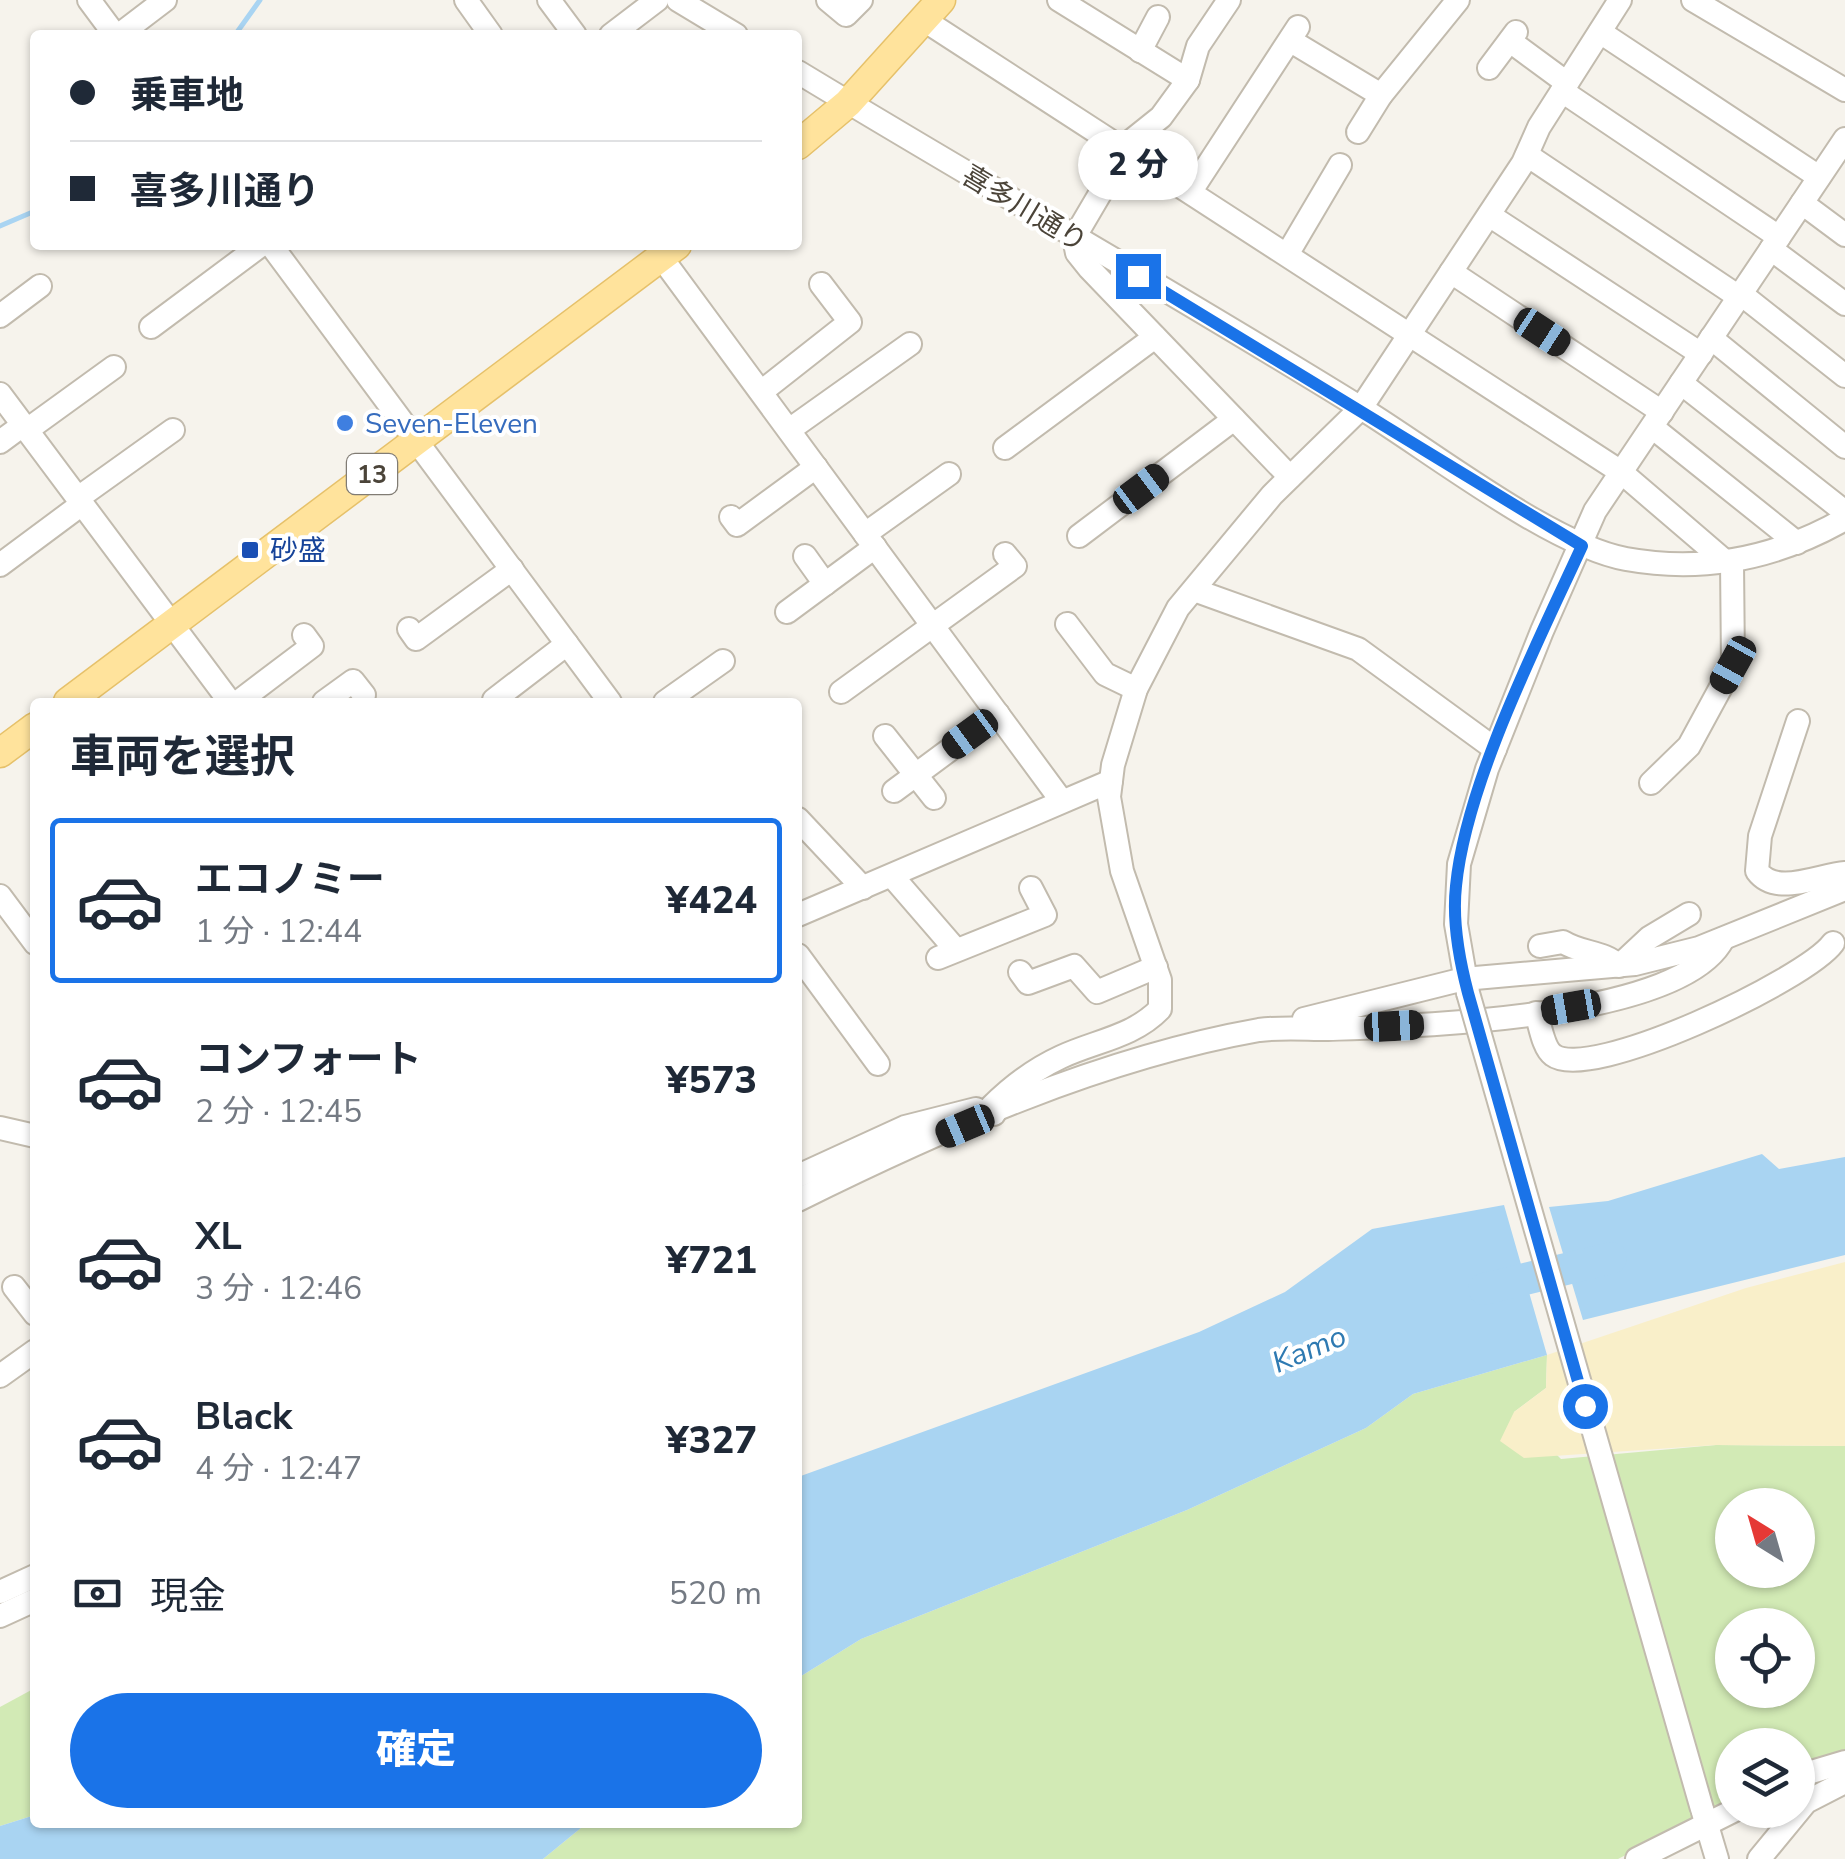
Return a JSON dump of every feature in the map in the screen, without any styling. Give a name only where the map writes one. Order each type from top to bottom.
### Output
[{"type":"main road","points":[[802,142],[848,103],[932,10]]},
{"type":"main road","name":"13","points":[[73,698],[669,251]]},
{"type":"main road","points":[[0,753],[30,731]]},
{"type":"street","points":[[89,0],[113,30]]},
{"type":"street","points":[[124,30],[166,0]]},
{"type":"street","points":[[466,0],[488,30]]},
{"type":"street","points":[[549,0],[571,30]]},
{"type":"street","points":[[617,30],[657,0]]},
{"type":"street","points":[[678,0],[728,30]]},
{"type":"street","points":[[828,0],[846,15],[861,0]]},
{"type":"street","points":[[1058,0],[1188,80]]},
{"type":"street","points":[[1228,0],[1198,46],[1188,80],[1162,118],[1126,149],[1074,238],[1077,253],[1089,268],[1290,477]]},
{"type":"street","points":[[1358,132],[1381,95],[1458,0]]},
{"type":"street","points":[[802,1174],[905,1127],[992,1111],[1044,1066],[1151,1018],[1163,1001],[1156,967],[1122,871],[1108,797],[1136,690],[1172,619],[1194,590],[1290,477],[1361,408],[1527,156],[1564,87],[1620,0]]},
{"type":"street","points":[[1693,0],[1842,80]]},
{"type":"street","points":[[932,10],[1126,149],[1622,472],[1729,562],[1733,665],[1688,746],[1651,783]]},
{"type":"street","points":[[1140,51],[1158,16]]},
{"type":"street","points":[[1600,32],[1832,169]]},
{"type":"street","points":[[1191,191],[1295,34],[1381,95]]},
{"type":"street","points":[[1489,68],[1514,35],[1564,87],[1775,243],[1845,304]]},
{"type":"street","name":"喜多川通り","points":[[802,74],[1361,408],[1582,546],[1627,559],[1729,562],[1796,543],[1845,516]]},
{"type":"street","points":[[1637,1859],[1710,1834],[1466,986],[1455,890],[1465,836],[1495,749],[1596,511],[1802,203],[1832,169],[1845,139]]},
{"type":"street","points":[[1527,156],[1740,296],[1845,376]]},
{"type":"street","points":[[1288,253],[1340,165]]},
{"type":"street","points":[[1802,203],[1845,235]]},
{"type":"street","points":[[1490,214],[1706,346],[1845,446]]},
{"type":"street","points":[[151,327],[254,250]]},
{"type":"street","points":[[275,250],[607,698]]},
{"type":"street","points":[[669,251],[761,392],[1061,800]]},
{"type":"street","points":[[1452,272],[1657,420],[1796,543]]},
{"type":"street","points":[[761,392],[850,322],[821,284]]},
{"type":"street","points":[[0,316],[40,286]]},
{"type":"street","points":[[1005,449],[1155,337]]},
{"type":"street","points":[[789,430],[910,344]]},
{"type":"street","points":[[0,442],[114,367]]},
{"type":"street","points":[[1682,383],[1845,516]]},
{"type":"street","points":[[0,394],[227,698]]},
{"type":"street","points":[[1079,536],[1234,419]]},
{"type":"street","points":[[0,564],[173,430]]},
{"type":"street","points":[[731,516],[737,525],[816,466]]},
{"type":"street","points":[[786,612],[825,584],[949,474]]},
{"type":"street","points":[[840,692],[1015,566],[1005,554]]},
{"type":"street","points":[[805,556],[825,584]]},
{"type":"street","points":[[409,628],[416,638],[512,569]]},
{"type":"street","points":[[1194,590],[1358,650],[1495,749]]},
{"type":"street","points":[[1068,624],[1106,674],[1136,690]]},
{"type":"street","points":[[243,698],[312,646],[304,636]]},
{"type":"street","points":[[497,698],[567,644]]},
{"type":"street","points":[[671,698],[723,660]]},
{"type":"street","points":[[330,698],[353,681],[364,695]]},
{"type":"street","points":[[894,791],[998,714]]},
{"type":"street","points":[[1798,721],[1760,836],[1757,871],[1772,883],[1785,884],[1845,874]]},
{"type":"street","points":[[885,736],[934,798]]},
{"type":"street","points":[[802,913],[1111,781]]},
{"type":"street","points":[[802,823],[863,888]]},
{"type":"street","points":[[892,876],[947,954],[1045,915],[1031,888]]},
{"type":"street","points":[[802,1198],[992,1111],[1115,1069],[1262,1030],[1466,986],[1619,966],[1723,940],[1845,889]]},
{"type":"street","points":[[0,896],[30,928]]},
{"type":"street","points":[[1619,966],[1649,938],[1689,914]]},
{"type":"street","points":[[1262,1030],[1460,1022],[1606,1001],[1678,980],[1716,953],[1723,940]]},
{"type":"street","points":[[1540,946],[1563,942],[1577,951],[1609,956],[1619,966]]},
{"type":"street","points":[[1536,1013],[1548,1052],[1556,1058],[1574,1060],[1668,1036],[1724,1013],[1805,969],[1833,942]]},
{"type":"street","points":[[802,960],[878,1064]]},
{"type":"street","points":[[1020,972],[1028,983],[1074,966],[1098,992],[1156,967]]},
{"type":"street","points":[[0,1128],[30,1135]]},
{"type":"street","points":[[14,1287],[30,1308]]},
{"type":"street","points":[[0,1376],[30,1355]]},
{"type":"street","points":[[0,1592],[30,1578]]},
{"type":"street","points":[[0,1616],[30,1602]]},
{"type":"street","points":[[1815,1771],[1845,1762]]},
{"type":"street","points":[[1760,1859],[1806,1802],[1845,1782]]},
{"type":"green space","points":[[1547,1355],[1546,1388],[1514,1412],[1561,1459],[1716,1445],[1845,1446],[1845,1752],[1815,1762],[1815,1728],[1715,1728],[1715,1809],[1618,1859],[543,1859],[581,1828],[802,1828],[802,1676],[861,1639],[1187,1510],[1366,1428],[1413,1394]]},
{"type":"green space","points":[[30,1691],[30,1817],[0,1826],[0,1707]]},
{"type":"sand","points":[[1845,1262],[1845,1446],[1716,1445],[1524,1458],[1500,1441],[1514,1412],[1546,1388],[1547,1355],[1746,1288]]},
{"type":"water","points":[[1762,1154],[1779,1169],[1845,1157],[1845,1255],[1583,1320],[1549,1207],[1608,1201]]},
{"type":"water","points":[[1504,1205],[1547,1355],[1413,1394],[1366,1428],[1187,1510],[861,1639],[802,1676],[802,1476],[1199,1332],[1285,1292],[1372,1229]]},
{"type":"water","points":[[30,1817],[30,1828],[581,1828],[543,1859],[0,1859],[0,1826]]},
{"type":"waterway","points":[[239,30],[260,0]]},
{"type":"waterway","points":[[0,226],[30,213]]},
{"type":"waterway","name":"Kamo","points":[[1484,1289],[1611,1258]]},
{"type":"place","name":"Seven-Eleven","points":[[345,423]]},
{"type":"place","name":"砂盛","points":[[250,550]]},
{"type":"route","points":[[1138,276],[1361,408],[1582,546],[1542,631],[1487,769],[1465,836],[1455,890],[1459,953],[1468,993],[1585,1406]]}]
